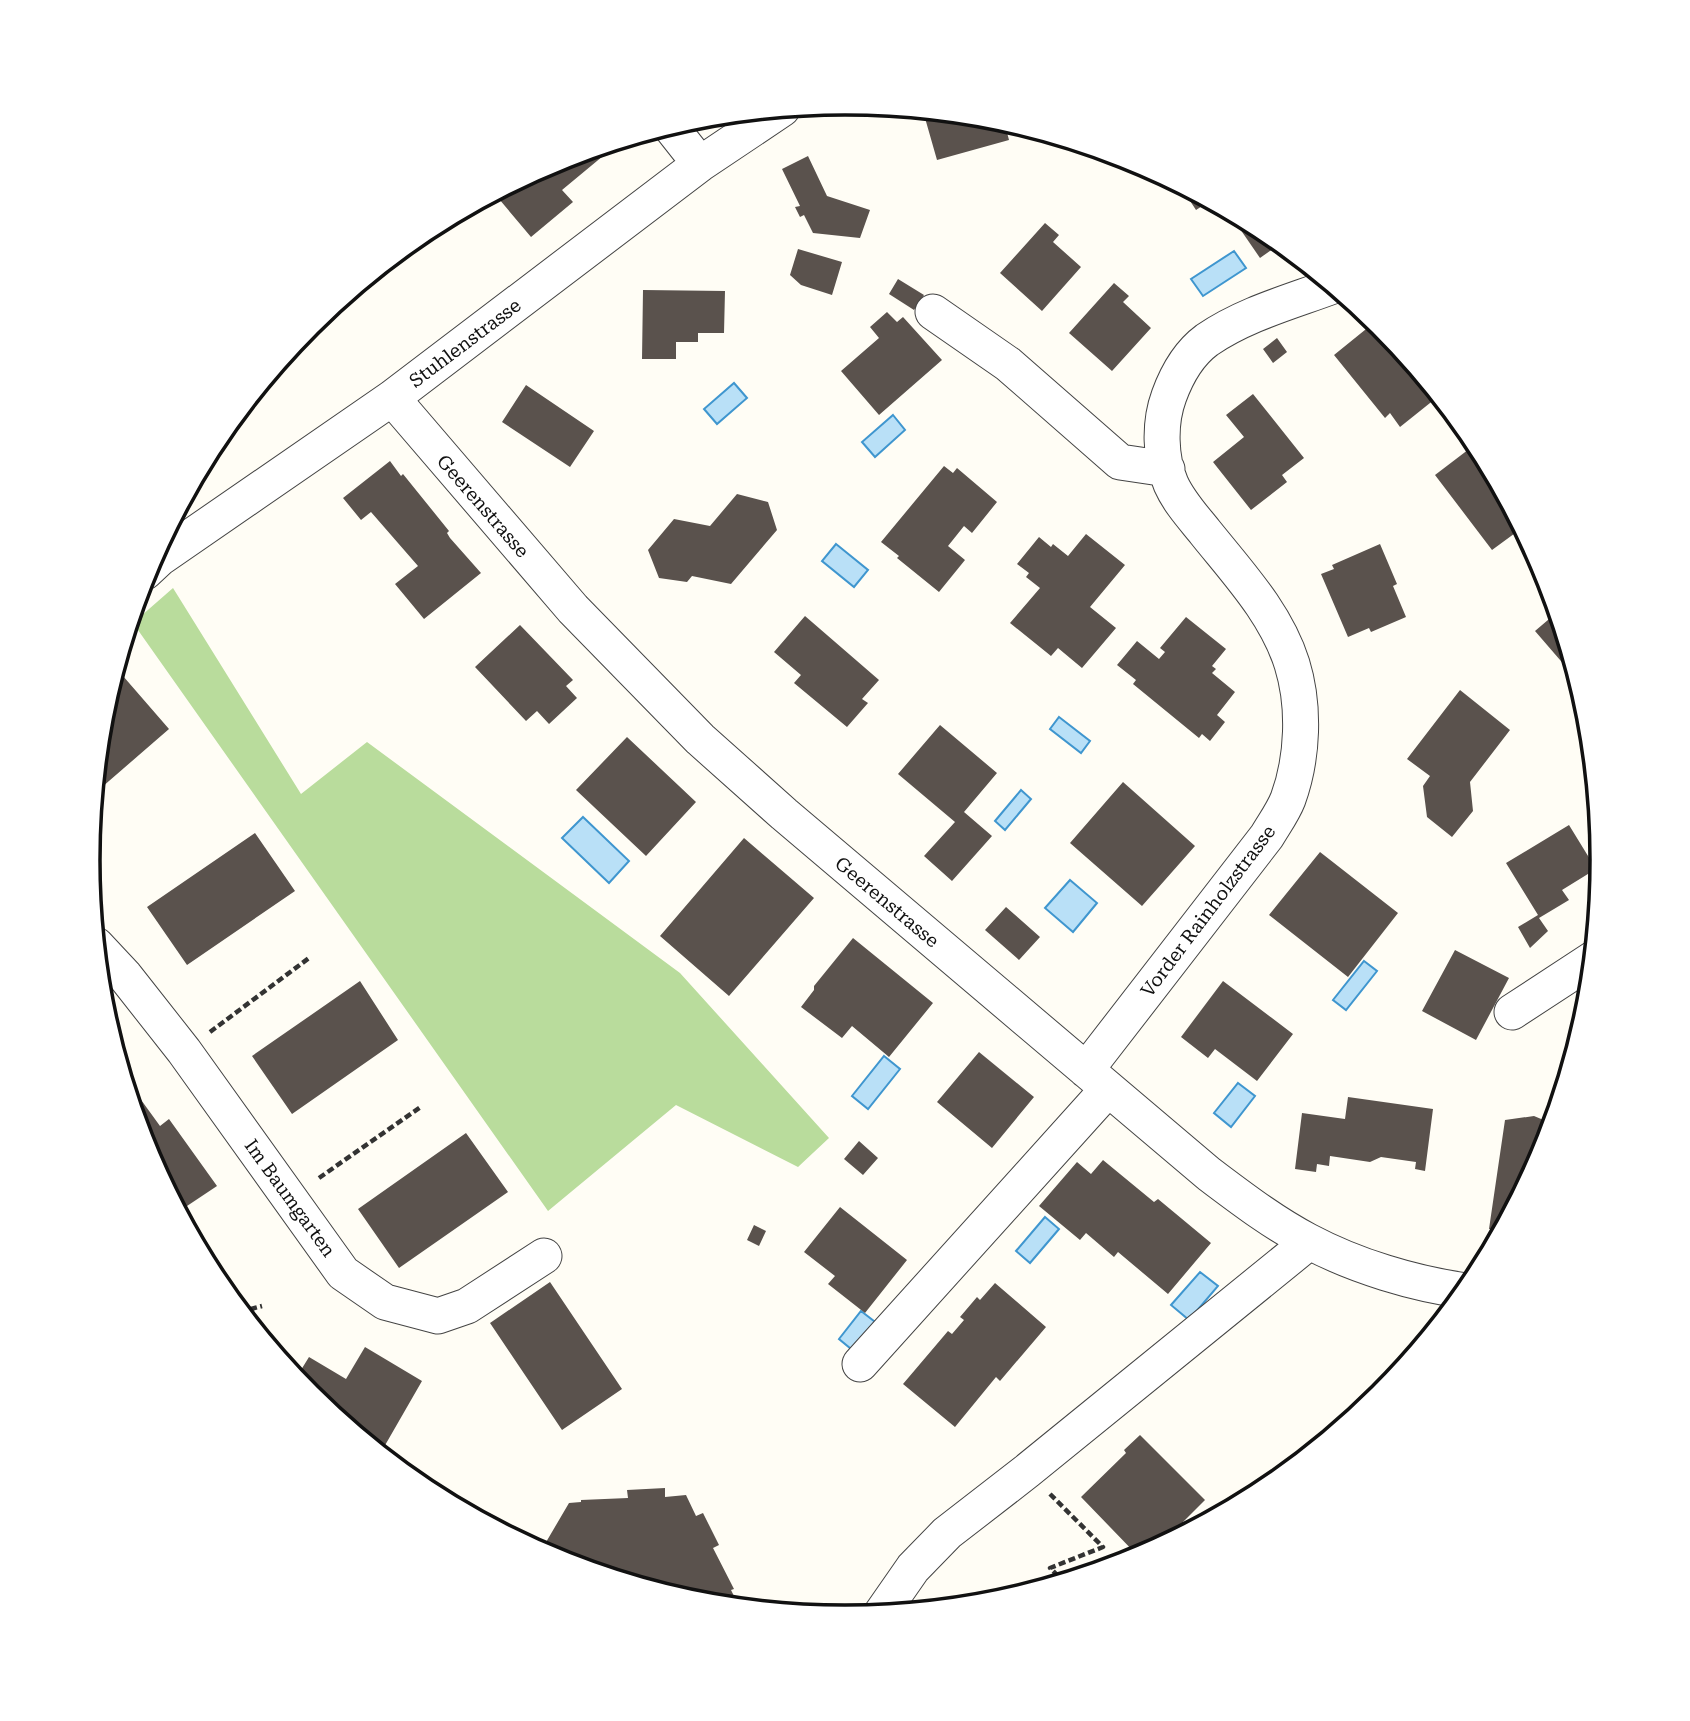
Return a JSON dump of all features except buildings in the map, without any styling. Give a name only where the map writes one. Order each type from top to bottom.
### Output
[{"type":"street","name":"Stuhlenstrasse","points":[[166,554],[391,398],[700,164],[765,120]]},
{"type":"street","points":[[677,135],[700,164]]},
{"type":"street","name":"Vorder Rainholzstrasse","points":[[860,1364],[1097,1080],[1267,836],[1288,800],[1298,758],[1300,714],[1292,664],[1276,625],[1171,485],[1162,441],[1167,402],[1177,376],[1204,342],[1241,320],[1323,290]]},
{"type":"street","points":[[933,312],[1008,364],[1120,462],[1167,469]]},
{"type":"street","name":"Geerenstrasse","points":[[391,398],[573,609],[700,739],[784,814],[1209,1174],[1258,1211],[1309,1242],[1385,1273],[1455,1288]]},
{"type":"street","name":"Im Baumgarten","points":[[106,955],[184,1051],[343,1273],[385,1302],[438,1316],[467,1306],[544,1256]]},
{"type":"street","points":[[1512,1012],[1583,966]]},
{"type":"street","points":[[888,1604],[913,1568],[947,1533],[1309,1242]]},
{"type":"path","points":[[184,1051],[309,958]]},
{"type":"path","points":[[289,1199],[422,1106]]},
{"type":"path","points":[[250,1309],[262,1306]]},
{"type":"path","points":[[1054,1498],[1104,1547],[1050,1568],[1056,1574]]},
{"type":"green space","points":[[173,588],[301,794],[367,742],[680,973],[829,1138],[798,1167],[676,1105],[548,1211],[137,628],[141,616]]},
{"type":"water","points":[[1234,251],[1246,268],[1203,296],[1191,279]]},
{"type":"water","points":[[734,383],[747,398],[717,424],[704,409]]},
{"type":"water","points":[[893,415],[905,430],[875,457],[862,442]]},
{"type":"water","points":[[836,544],[868,570],[854,587],[822,561]]},
{"type":"water","points":[[1059,717],[1090,741],[1081,753],[1050,729]]},
{"type":"water","points":[[1021,790],[1031,799],[1005,830],[995,821]]},
{"type":"water","points":[[583,817],[629,861],[609,883],[562,838]]},
{"type":"water","points":[[1070,880],[1097,903],[1073,932],[1045,908]]},
{"type":"water","points":[[1364,961],[1377,971],[1346,1010],[1333,1000]]},
{"type":"water","points":[[884,1056],[900,1069],[868,1109],[852,1096]]},
{"type":"water","points":[[1238,1083],[1255,1096],[1231,1127],[1214,1113]]},
{"type":"water","points":[[1045,1217],[1059,1229],[1030,1263],[1016,1251]]},
{"type":"water","points":[[1200,1272],[1218,1286],[1189,1320],[1171,1305]]},
{"type":"water","points":[[861,1311],[879,1325],[856,1353],[839,1339]]}]
